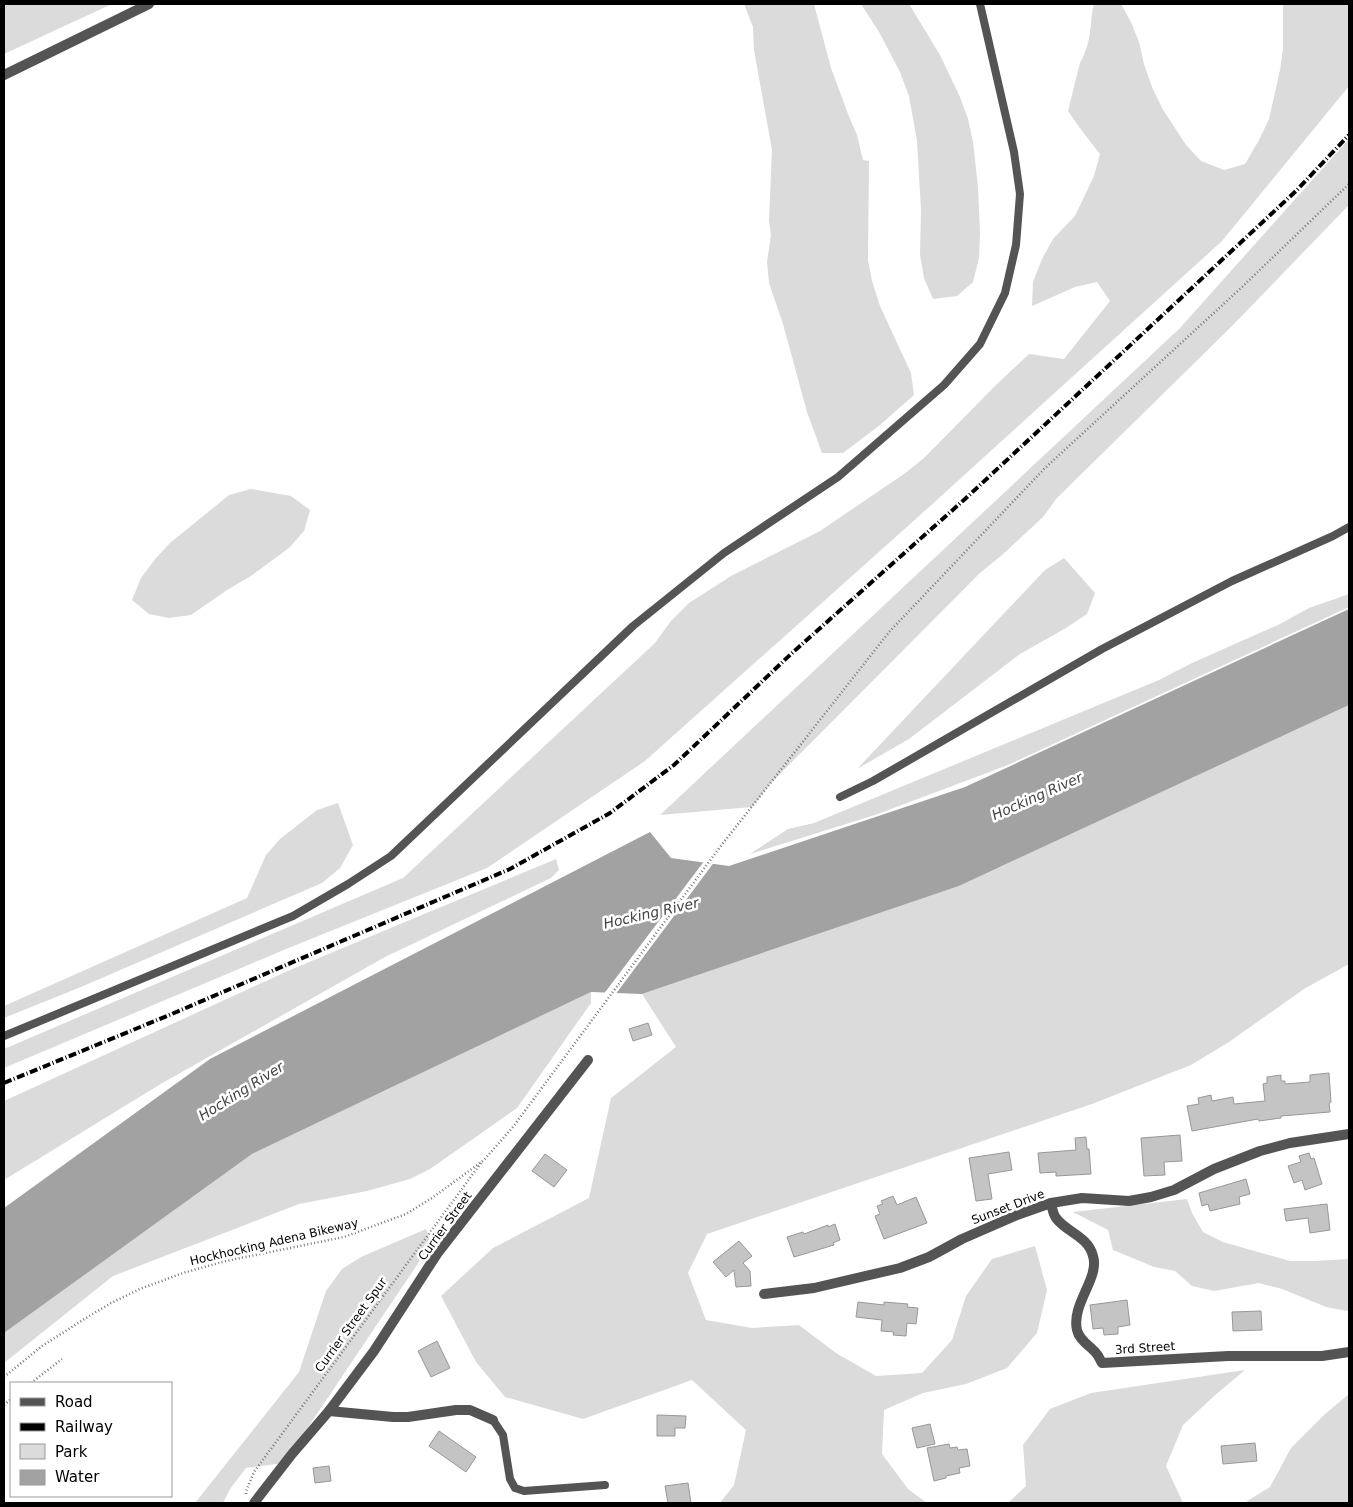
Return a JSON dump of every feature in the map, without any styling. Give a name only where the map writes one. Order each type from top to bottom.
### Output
[{"type":"street","points":[[4,74],[149,4]]},
{"type":"street","name":"Currier Street","points":[[255,1503],[294,1452],[329,1411],[374,1351],[437,1254],[588,1060]]},
{"type":"street","name":"Sunset Drive","points":[[764,1294],[814,1288],[900,1268],[929,1257],[995,1224],[1051,1203],[1082,1198],[1129,1201],[1151,1197],[1174,1190],[1214,1169],[1260,1151],[1290,1143],[1349,1134]]},
{"type":"street","name":"3rd Street","points":[[1051,1203],[1057,1219],[1080,1237],[1093,1255],[1095,1266],[1080,1304],[1076,1321],[1077,1332],[1097,1354],[1102,1363],[1228,1356],[1322,1356],[1349,1352]]},
{"type":"street","points":[[329,1411],[408,1417],[446,1411],[470,1410],[493,1420]]},
{"type":"lane","points":[[4,1036],[293,916],[391,856],[633,626],[724,553],[838,477],[944,385],[980,344],[1005,293],[1016,245],[1020,194],[1014,152],[980,4]]},
{"type":"lane","points":[[840,797],[873,781],[1102,649],[1232,581],[1333,536],[1349,526]]},
{"type":"lane","points":[[493,1420],[503,1435],[510,1479],[515,1488],[524,1491],[605,1484]]},
{"type":"path","name":"Hockhocking Adena Bikeway","points":[[4,1376],[42,1346],[111,1303],[140,1289],[183,1273],[226,1261],[344,1238],[374,1227],[406,1214],[432,1198],[484,1160],[513,1127],[720,847],[890,631],[1045,468],[1241,288],[1349,184]]},
{"type":"path","name":"Currier Street Spur","points":[[255,1503],[247,1497],[246,1491],[254,1472],[484,1160]]},
{"type":"path","points":[[32,1382],[62,1360]]},
{"type":"green space","points":[[4,4],[112,4],[4,54]]},
{"type":"green space","points":[[744,4],[814,4],[831,68],[857,135],[863,160],[869,161],[868,260],[872,281],[880,306],[911,373],[914,395],[880,425],[843,453],[822,453],[807,412],[783,324],[769,283],[767,262],[771,235],[769,221],[772,150],[754,50],[753,27]]},
{"type":"green space","points":[[861,4],[909,4],[940,55],[968,119],[973,142],[978,187],[979,258],[973,282],[957,296],[933,299],[924,278],[920,255],[921,210],[917,141],[909,96],[900,72],[879,32]]},
{"type":"green space","points":[[1094,4],[1121,4],[1139,42],[1152,87],[1162,108],[1186,145],[1201,161],[1224,170],[1245,164],[1269,119],[1283,49],[1283,4],[1349,4],[1349,86],[1222,241],[928,508],[645,761],[487,868],[286,949],[4,1068],[4,1049],[403,878],[655,643],[671,621],[689,603],[731,576],[820,531],[904,474],[924,458],[1029,354],[1064,359],[1110,301],[1097,282],[1075,287],[1032,306],[1033,282],[1042,259],[1053,239],[1075,216],[1094,176],[1100,154],[1068,111],[1080,63],[1089,40]]},
{"type":"green space","points":[[1349,139],[1349,205],[1232,326],[1057,498],[1043,517],[980,573],[770,784],[752,807],[660,815],[1180,328]]},
{"type":"green space","points":[[251,489],[291,496],[310,510],[304,531],[289,548],[251,576],[191,615],[169,618],[149,614],[132,600],[141,578],[170,543],[229,495]]},
{"type":"green space","points":[[1064,558],[1095,593],[1087,614],[1020,654],[909,739],[857,769],[1045,570]]},
{"type":"green space","points":[[1349,594],[1349,607],[1008,765],[875,815],[750,854],[788,829],[814,823],[1159,680],[1192,663],[1280,624],[1309,608]]},
{"type":"green space","points":[[1349,705],[1349,964],[1304,989],[1229,1042],[1191,1065],[1092,1104],[707,1234],[688,1273],[706,1320],[752,1328],[799,1325],[836,1353],[876,1376],[922,1373],[952,1340],[966,1296],[992,1259],[1035,1246],[1047,1290],[1037,1333],[1007,1368],[966,1384],[923,1393],[884,1410],[882,1454],[908,1489],[927,1503],[720,1503],[734,1485],[746,1430],[692,1380],[583,1419],[505,1397],[476,1362],[441,1296],[493,1248],[589,1198],[611,1098],[676,1047],[642,994],[959,886]]},
{"type":"green space","points":[[338,803],[353,845],[340,868],[322,883],[81,987],[4,1018],[4,1006],[247,898],[266,855],[280,839],[317,810]]},
{"type":"green space","points":[[556,859],[559,870],[551,878],[385,957],[159,1085],[4,1180],[4,1101],[290,970]]},
{"type":"green space","points":[[591,992],[591,1003],[517,1108],[430,1169],[410,1179],[367,1191],[299,1204],[113,1276],[4,1363],[4,1333],[252,1154]]},
{"type":"green space","points":[[1187,1199],[1192,1213],[1203,1232],[1223,1242],[1290,1261],[1349,1259],[1349,1310],[1326,1307],[1282,1289],[1259,1283],[1214,1291],[1192,1286],[1175,1271],[1154,1267],[1113,1250],[1108,1230],[1073,1212]]},
{"type":"green space","points":[[426,1229],[431,1244],[284,1463],[246,1468],[230,1489],[223,1503],[195,1503],[299,1372],[326,1291],[342,1269],[361,1257]]},
{"type":"green space","points":[[1245,1370],[1183,1425],[1166,1466],[1183,1503],[1008,1503],[1026,1486],[1023,1445],[1050,1409],[1091,1393]]},
{"type":"green space","points":[[1349,1394],[1349,1503],[1244,1503],[1270,1487],[1291,1448],[1325,1414]]},
{"type":"water","name":"Hocking River","points":[[1349,609],[1349,705],[959,886],[642,994],[591,992],[252,1154],[4,1333],[4,1208],[210,1059],[650,832],[671,858],[729,866],[965,787]]},
{"type":"pier","points":[[705,860],[715,861],[615,995],[603,995]]},
{"type":"building","points":[[648,1023],[652,1035],[633,1041],[629,1029]]},
{"type":"building","points":[[1329,1073],[1330,1112],[1281,1116],[1281,1118],[1259,1121],[1258,1119],[1192,1131],[1187,1106],[1199,1104],[1198,1098],[1211,1095],[1212,1101],[1233,1097],[1234,1104],[1265,1101],[1263,1084],[1267,1083],[1267,1077],[1281,1075],[1281,1081],[1285,1081],[1285,1084],[1310,1082],[1310,1075]]},
{"type":"building","points":[[1180,1135],[1182,1161],[1164,1162],[1165,1175],[1144,1176],[1141,1138]]},
{"type":"building","points":[[1086,1137],[1091,1174],[1056,1176],[1056,1172],[1040,1173],[1038,1153],[1076,1150],[1075,1138]]},
{"type":"building","points":[[1009,1152],[1012,1170],[988,1174],[992,1199],[976,1201],[969,1158]]},
{"type":"building","points":[[1309,1153],[1311,1159],[1314,1158],[1322,1184],[1305,1190],[1302,1180],[1294,1183],[1288,1166],[1301,1162],[1299,1156]]},
{"type":"building","points":[[545,1154],[567,1170],[554,1187],[532,1171]]},
{"type":"building","points":[[1246,1179],[1250,1194],[1239,1197],[1240,1204],[1210,1211],[1208,1204],[1202,1206],[1199,1193]]},
{"type":"building","points":[[893,1196],[897,1205],[916,1197],[927,1223],[884,1239],[875,1216],[880,1214],[877,1206],[883,1204],[881,1201]]},
{"type":"building","points":[[1327,1204],[1330,1230],[1310,1233],[1308,1218],[1286,1221],[1284,1209]]},
{"type":"building","points":[[835,1224],[840,1240],[833,1243],[834,1245],[794,1257],[787,1237],[803,1232],[804,1234]]},
{"type":"building","points":[[739,1241],[752,1256],[743,1263],[750,1271],[751,1286],[736,1287],[734,1270],[726,1277],[713,1262]]},
{"type":"building","points":[[1127,1300],[1130,1325],[1118,1327],[1118,1334],[1104,1335],[1103,1328],[1093,1329],[1090,1305]]},
{"type":"building","points":[[858,1302],[884,1305],[884,1302],[908,1304],[907,1307],[918,1308],[916,1324],[907,1323],[906,1336],[893,1335],[894,1332],[881,1331],[882,1320],[856,1317]]},
{"type":"building","points":[[1261,1311],[1262,1330],[1233,1331],[1232,1312]]},
{"type":"building","points":[[437,1341],[450,1368],[431,1377],[418,1351]]},
{"type":"building","points":[[657,1415],[686,1416],[685,1428],[675,1428],[675,1436],[657,1436]]},
{"type":"building","points":[[930,1424],[935,1444],[917,1448],[912,1428]]},
{"type":"building","points":[[439,1431],[476,1457],[466,1472],[429,1446]]},
{"type":"building","points":[[1255,1443],[1257,1461],[1223,1464],[1221,1446]]},
{"type":"building","points":[[949,1444],[950,1448],[957,1447],[958,1450],[967,1449],[970,1466],[959,1468],[960,1473],[934,1481],[927,1448]]},
{"type":"building","points":[[329,1466],[331,1481],[315,1483],[313,1468]]},
{"type":"building","points":[[688,1483],[691,1503],[668,1503],[665,1486]]},
{"type":"railway","points":[[4,1083],[167,1016],[510,869],[610,813],[674,765],[791,654],[965,499],[1296,191],[1349,135]]}]
